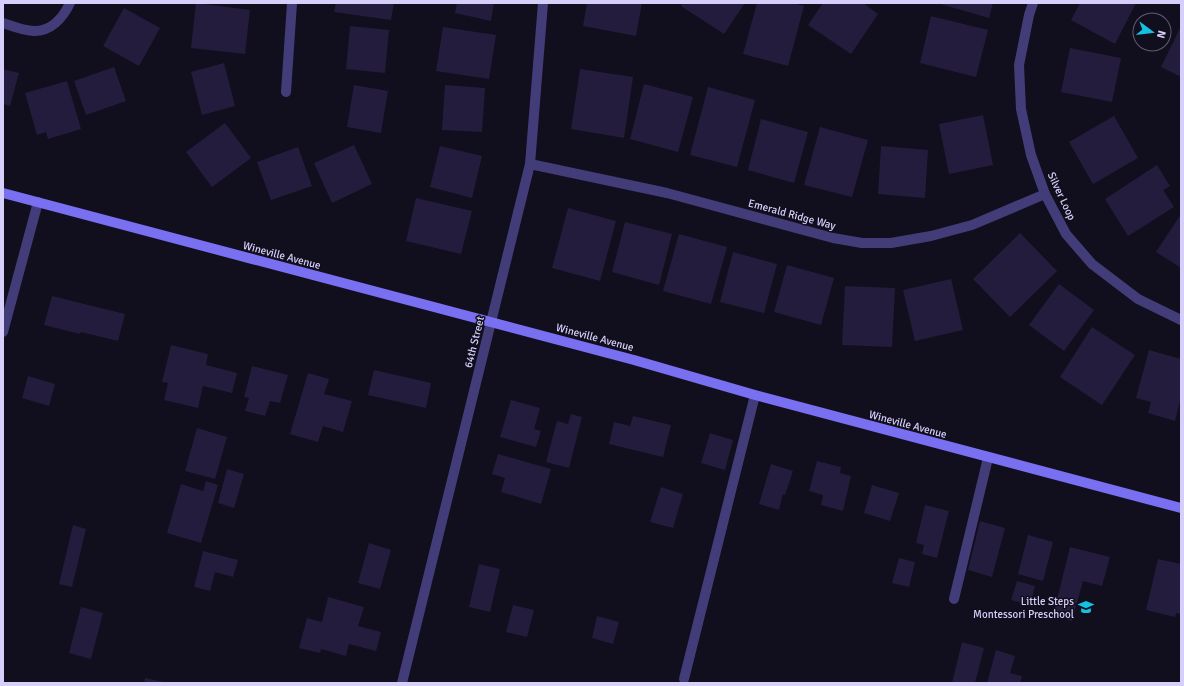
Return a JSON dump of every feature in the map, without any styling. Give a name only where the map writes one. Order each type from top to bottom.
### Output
[{"type":"street","points":[[3,23],[34,31],[48,28],[62,17],[70,3]]},
{"type":"street","points":[[286,92],[292,3]]},
{"type":"street","name":"64th Street","points":[[402,683],[530,164],[536,70],[543,3]]},
{"type":"street","name":"Silver Loop","points":[[1033,3],[1029,15],[1019,65],[1021,102],[1031,155],[1045,194],[1066,234],[1092,264],[1138,299],[1181,320]]},
{"type":"street","name":"Emerald Ridge Way","points":[[530,164],[667,193],[833,238],[862,243],[891,243],[931,236],[972,225],[1045,194]]},
{"type":"street","name":"Wineville Avenue","points":[[3,193],[634,360],[755,395],[1181,508]]},
{"type":"street","points":[[3,332],[38,202]]},
{"type":"street","points":[[684,679],[755,395]]},
{"type":"street","points":[[954,598],[988,458]]},
{"type":"building","points":[[196,3],[250,10],[245,54],[191,48]]},
{"type":"building","points":[[336,3],[394,3],[391,20],[334,12]]},
{"type":"building","points":[[457,3],[494,3],[491,21],[455,13]]},
{"type":"building","points":[[587,3],[642,3],[636,36],[583,26]]},
{"type":"building","points":[[683,3],[745,3],[724,34],[681,6]]},
{"type":"building","points":[[757,3],[792,3],[804,6],[788,66],[743,54]]},
{"type":"building","points":[[823,3],[863,3],[878,14],[851,54],[808,25]]},
{"type":"building","points":[[937,3],[993,3],[989,18]]},
{"type":"building","points":[[1080,3],[1136,3],[1115,44],[1071,20]]},
{"type":"building","points":[[124,8],[160,28],[139,66],[103,46]]},
{"type":"building","points":[[931,16],[988,30],[976,77],[920,63]]},
{"type":"building","points":[[350,26],[389,30],[385,73],[346,69]]},
{"type":"building","points":[[1181,26],[1181,77],[1161,67],[1168,52],[1172,52],[1172,44]]},
{"type":"building","points":[[443,27],[496,35],[489,79],[436,71]]},
{"type":"building","points":[[1070,48],[1121,58],[1112,102],[1061,92]]},
{"type":"building","points":[[224,63],[235,106],[202,115],[191,72]]},
{"type":"building","points":[[114,67],[126,101],[86,115],[74,81]]},
{"type":"building","points":[[3,69],[19,73],[10,106],[3,104]]},
{"type":"building","points":[[580,69],[633,77],[624,138],[571,129]]},
{"type":"building","points":[[67,81],[81,129],[48,139],[46,132],[37,135],[25,93]]},
{"type":"building","points":[[644,84],[693,97],[678,152],[630,139]]},
{"type":"building","points":[[354,85],[388,91],[381,133],[347,127]]},
{"type":"building","points":[[445,85],[485,88],[482,132],[442,130]]},
{"type":"building","points":[[708,87],[755,100],[737,167],[690,155]]},
{"type":"building","points":[[983,115],[993,165],[949,174],[939,124]]},
{"type":"building","points":[[1114,116],[1138,158],[1093,184],[1069,142]]},
{"type":"building","points":[[761,119],[808,132],[794,183],[748,170]]},
{"type":"building","points":[[225,123],[251,158],[212,187],[186,152]]},
{"type":"building","points":[[820,127],[868,140],[852,197],[804,185]]},
{"type":"building","points":[[354,145],[372,184],[332,203],[314,163]]},
{"type":"building","points":[[440,146],[482,156],[472,198],[430,187]]},
{"type":"building","points":[[881,146],[928,150],[925,198],[878,194]]},
{"type":"building","points":[[298,147],[312,186],[271,200],[257,162]]},
{"type":"building","points":[[1157,165],[1170,186],[1163,190],[1174,207],[1128,236],[1105,199]]},
{"type":"building","points":[[416,198],[472,211],[461,254],[406,241]]},
{"type":"building","points":[[568,208],[616,221],[600,281],[552,268]]},
{"type":"building","points":[[1181,214],[1181,268],[1156,252]]},
{"type":"building","points":[[625,222],[672,234],[659,285],[612,272]]},
{"type":"building","points":[[1020,233],[1057,271],[1010,317],[973,279]]},
{"type":"building","points":[[679,234],[727,247],[711,304],[663,291]]},
{"type":"building","points":[[733,252],[777,264],[764,313],[720,302]]},
{"type":"building","points":[[787,265],[834,278],[821,325],[774,312]]},
{"type":"building","points":[[951,279],[963,330],[915,341],[903,290]]},
{"type":"building","points":[[1059,284],[1094,310],[1064,351],[1029,325]]},
{"type":"building","points":[[845,286],[895,288],[892,347],[842,345]]},
{"type":"building","points":[[52,296],[125,314],[118,341],[44,325]]},
{"type":"building","points":[[1092,327],[1135,355],[1102,405],[1060,377]]},
{"type":"building","points":[[171,345],[208,354],[206,365],[237,373],[232,393],[203,386],[198,408],[164,400],[168,383],[162,382]]},
{"type":"building","points":[[1149,350],[1181,359],[1181,397],[1175,421],[1148,413],[1151,402],[1136,398]]},
{"type":"building","points":[[252,366],[288,375],[280,403],[270,401],[265,416],[245,411],[249,398],[244,397]]},
{"type":"building","points":[[374,370],[431,383],[426,408],[368,395]]},
{"type":"building","points":[[308,373],[329,379],[324,394],[352,401],[343,432],[323,426],[318,442],[290,434]]},
{"type":"building","points":[[28,376],[55,384],[49,406],[22,398]]},
{"type":"building","points":[[511,400],[540,408],[534,429],[541,431],[536,447],[500,437]]},
{"type":"building","points":[[571,414],[582,417],[569,468],[546,462],[557,421],[568,424]]},
{"type":"building","points":[[633,416],[671,425],[663,457],[609,444],[614,422],[630,426]]},
{"type":"building","points":[[197,428],[227,437],[215,479],[185,471]]},
{"type":"building","points":[[710,433],[733,440],[725,470],[701,463]]},
{"type":"building","points":[[498,454],[551,469],[541,504],[501,492],[505,478],[492,474]]},
{"type":"building","points":[[817,461],[841,467],[840,473],[851,476],[843,511],[821,505],[823,495],[809,491]]},
{"type":"building","points":[[771,464],[793,471],[785,495],[783,494],[779,510],[759,504]]},
{"type":"building","points":[[227,469],[244,474],[234,508],[218,503]]},
{"type":"building","points":[[206,481],[218,485],[201,543],[167,533],[181,484],[203,491]]},
{"type":"building","points":[[872,485],[899,493],[890,521],[864,513]]},
{"type":"building","points":[[661,487],[683,494],[673,528],[650,522]]},
{"type":"building","points":[[925,505],[949,511],[937,558],[922,554],[924,545],[916,543]]},
{"type":"building","points":[[980,521],[1005,528],[992,577],[968,570]]},
{"type":"building","points":[[73,525],[86,529],[72,587],[59,584]]},
{"type":"building","points":[[1028,535],[1053,542],[1043,581],[1018,574]]},
{"type":"building","points":[[369,543],[391,550],[380,589],[358,583]]},
{"type":"building","name":"Little Steps Montessori Preschool","points":[[1070,547],[1110,557],[1102,586],[1083,581],[1072,621],[1053,616]]},
{"type":"building","points":[[203,551],[238,560],[233,577],[215,572],[210,591],[194,587]]},
{"type":"building","points":[[899,558],[915,562],[909,587],[892,583]]},
{"type":"building","points":[[1158,559],[1181,564],[1181,614],[1176,613],[1175,617],[1146,610]]},
{"type":"building","points":[[479,564],[500,569],[490,612],[469,607]]},
{"type":"building","points":[[1017,581],[1035,586],[1030,605],[1011,600]]},
{"type":"building","points":[[328,597],[364,607],[358,626],[381,632],[376,651],[349,644],[346,656],[321,649],[320,653],[299,648],[307,618],[322,622]]},
{"type":"building","points":[[513,605],[534,610],[527,637],[506,632]]},
{"type":"building","points":[[81,607],[103,613],[91,659],[69,653]]},
{"type":"building","points":[[597,616],[619,622],[613,644],[592,638]]},
{"type":"building","points":[[962,642],[984,648],[975,683],[952,683]]},
{"type":"building","points":[[996,650],[1015,656],[1010,673],[1022,676],[1020,683],[987,683]]},
{"type":"building","points":[[145,678],[164,682],[164,683],[144,683]]},
{"type":"place","name":"Little Steps Montessori Preschool","points":[[1086,607]]}]
